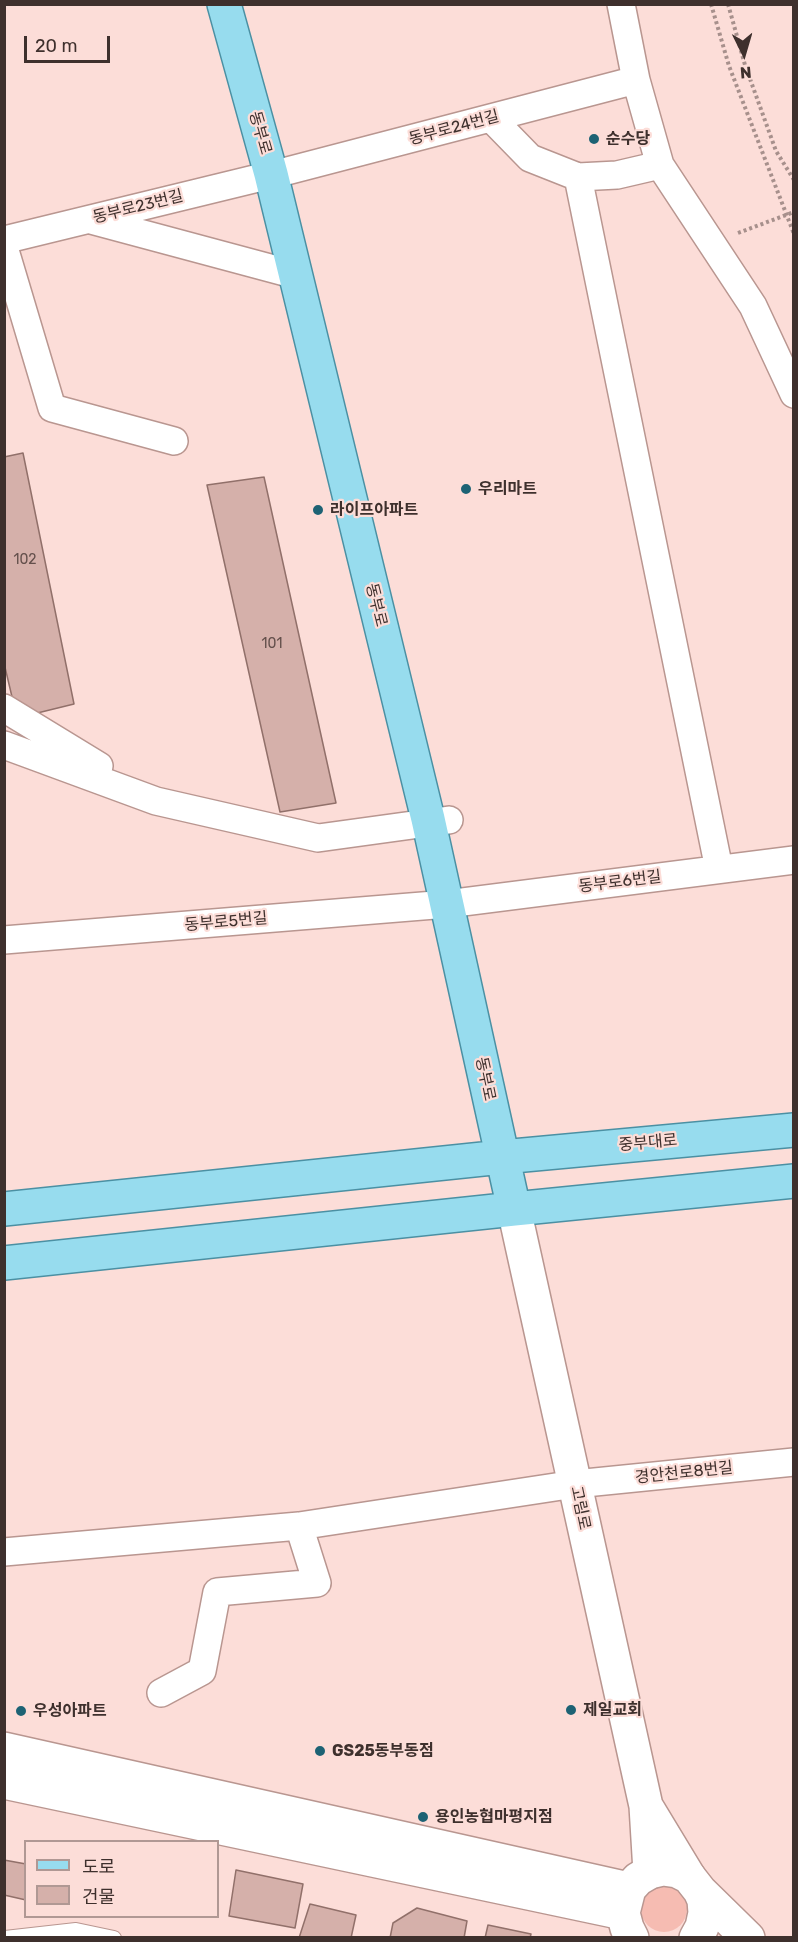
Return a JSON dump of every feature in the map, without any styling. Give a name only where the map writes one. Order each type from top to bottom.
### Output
[{"type":"main road","name":"동부로","points":[[224,4],[271,174],[439,822],[447,904],[514,1209]]},
{"type":"main road","name":"중부대로","points":[[4,1209],[502,1156],[794,1130]]},
{"type":"main road","points":[[4,1263],[794,1181]]},
{"type":"main road","name":"고림로","points":[[514,1209],[646,1806],[694,1884]]},
{"type":"main road","points":[[4,1749],[634,1903]]},
{"type":"main road","points":[[4,1782],[634,1903]]},
{"type":"main road","name":"고림로","points":[[634,1903],[646,1806]]},
{"type":"main road","points":[[634,1903],[663,1869],[676,1871],[694,1884],[748,1938]]},
{"type":"main road","points":[[694,1884],[704,1900],[705,1914],[696,1938]]},
{"type":"street","points":[[621,4],[636,80],[660,165],[753,306],[794,394]]},
{"type":"street","name":"동부로24번길","points":[[271,174],[636,80]]},
{"type":"street","points":[[491,118],[530,158],[578,177],[617,175],[660,165]]},
{"type":"street","name":"동부로23번길","points":[[4,240],[271,174]]},
{"type":"street","points":[[578,177],[719,869]]},
{"type":"street","points":[[89,219],[296,275]]},
{"type":"street","points":[[4,247],[52,408],[174,441]]},
{"type":"street","points":[[4,708],[156,801]]},
{"type":"street","points":[[4,745],[156,801],[318,838],[439,822]]},
{"type":"street","name":"동부로6번길","points":[[447,904],[794,860]]},
{"type":"street","name":"동부로5번길","points":[[4,940],[447,904]]},
{"type":"street","name":"경안천로8번길","points":[[4,1552],[299,1526],[575,1484],[794,1462]]},
{"type":"street","points":[[161,1693],[202,1671],[217,1593],[317,1583],[299,1526]]},
{"type":"lane","points":[[5,1938],[76,1930],[114,1938]]},
{"type":"path","points":[[711,4],[729,66],[794,234]]},
{"type":"path","points":[[728,4],[745,65],[776,151],[794,180]]},
{"type":"path","points":[[711,242],[794,212]]},
{"type":"shaded area","points":[[664,1886],[673,1887],[681,1892],[686,1900],[686,1918],[681,1926],[673,1931],[664,1932],[655,1931],[647,1926],[642,1918],[641,1909],[642,1900],[647,1892],[655,1887]]},
{"type":"building","points":[[23,453],[74,704],[17,718],[4,663],[4,457]]},
{"type":"building","points":[[264,477],[336,803],[280,812],[207,485]]},
{"type":"building","points":[[4,1860],[24,1864],[24,1900],[4,1895]]},
{"type":"building","points":[[236,1870],[303,1884],[295,1928],[229,1916]]},
{"type":"building","points":[[310,1904],[356,1915],[351,1938],[299,1938]]},
{"type":"building","points":[[417,1908],[467,1921],[464,1938],[390,1938],[393,1923]]},
{"type":"building","points":[[488,1925],[531,1934],[530,1938],[485,1938]]},
{"type":"place","name":"순수당","points":[[594,139]]},
{"type":"place","name":"우리마트","points":[[466,489]]},
{"type":"place","name":"라이프아파트","points":[[318,510]]},
{"type":"place","name":"제일교회","points":[[571,1710]]},
{"type":"place","name":"우성아파트","points":[[21,1711]]},
{"type":"place","name":"GS25동부동점","points":[[320,1751]]},
{"type":"place","name":"용인농협마평지점","points":[[423,1817]]}]
